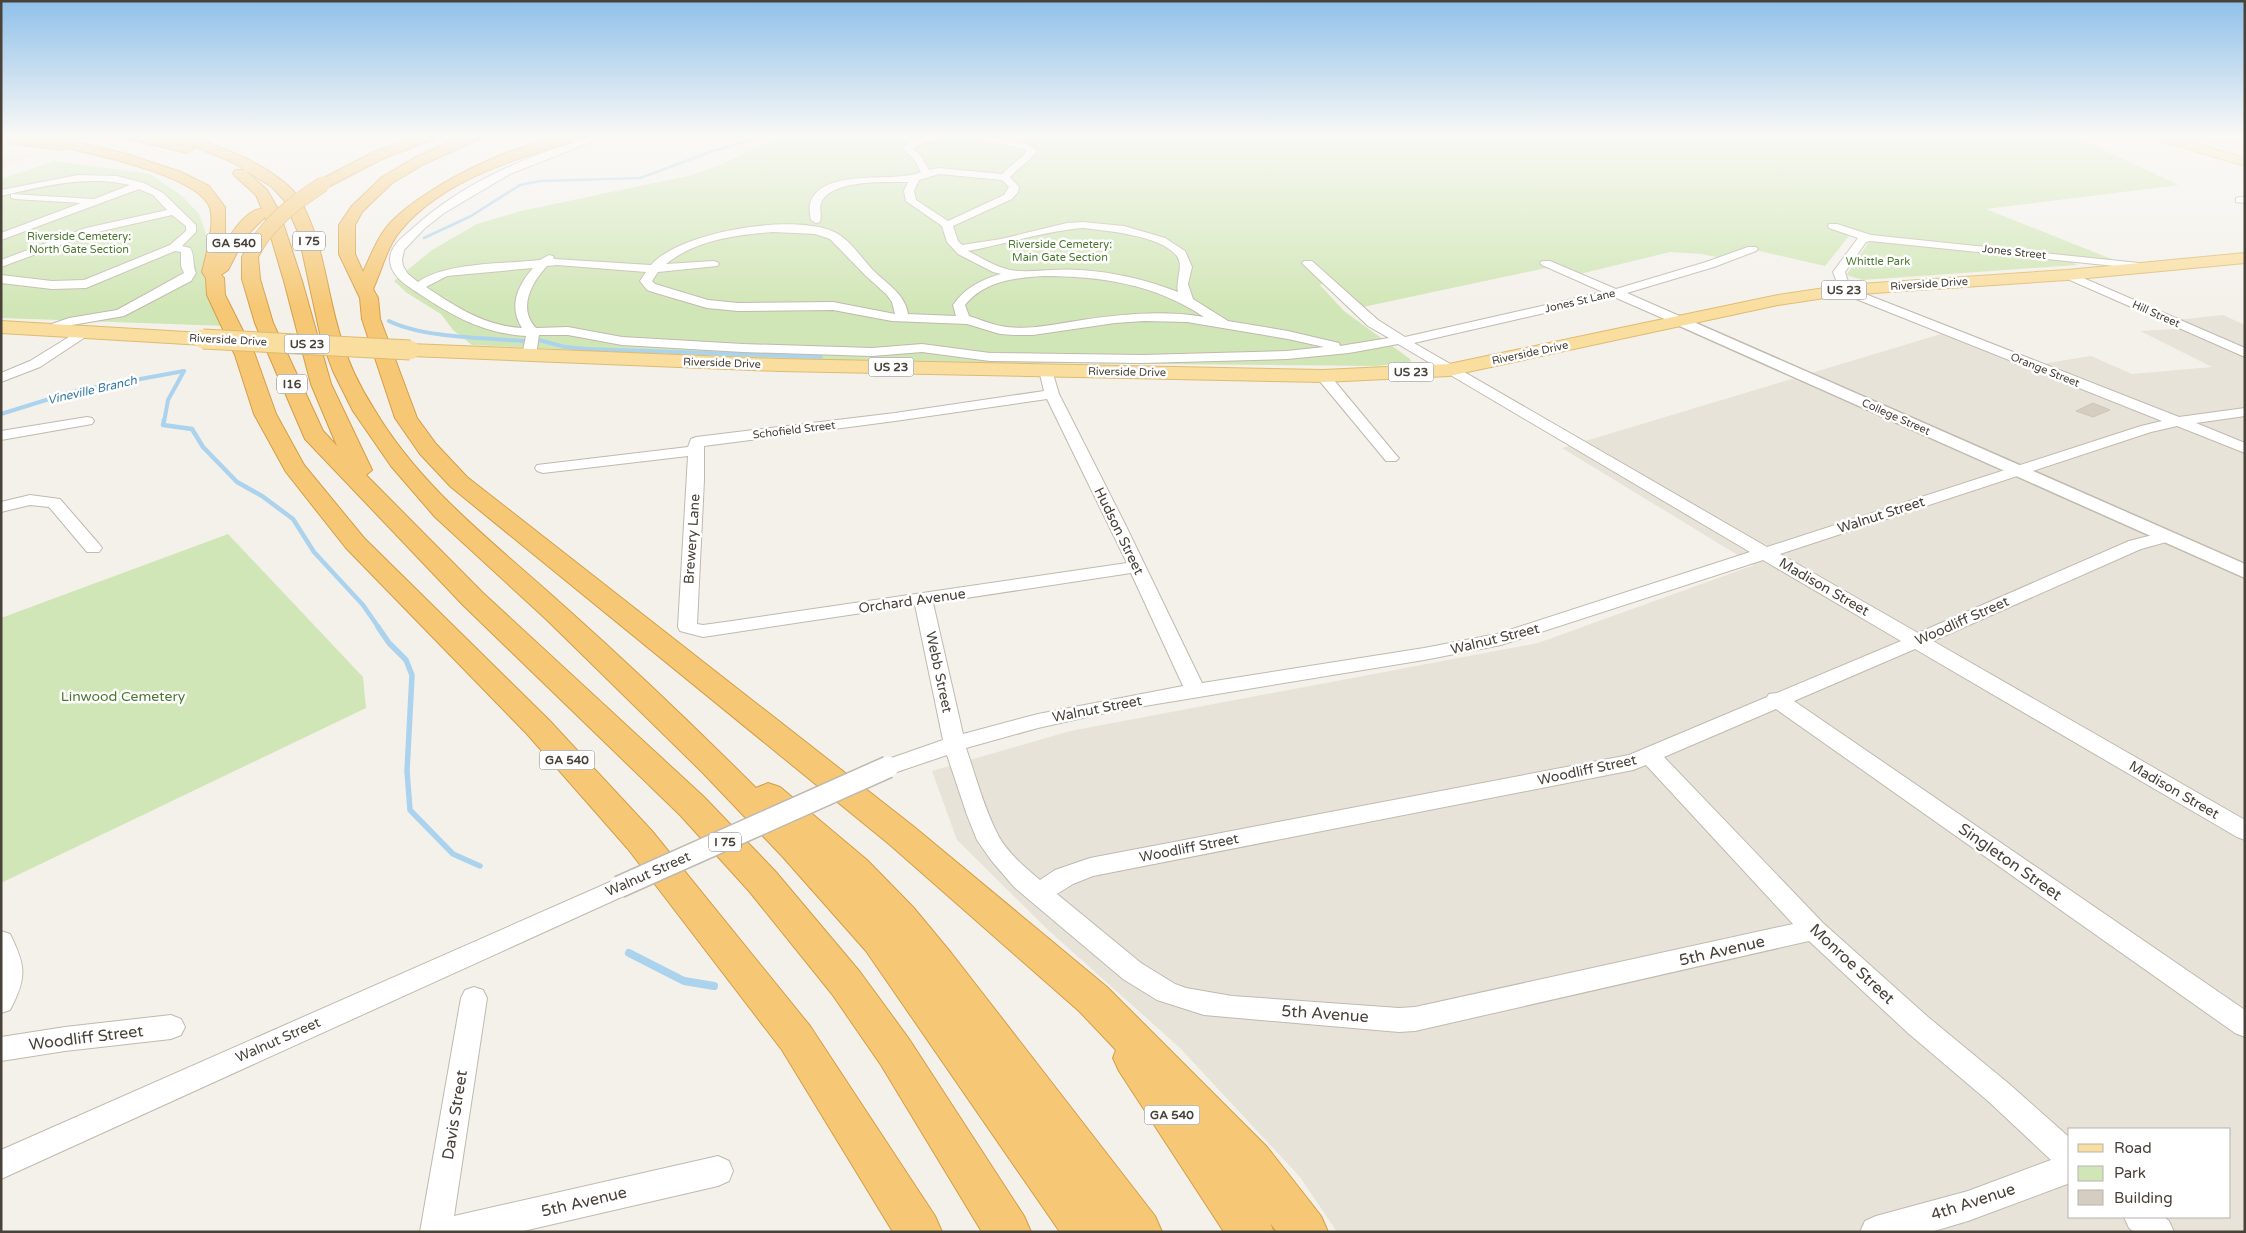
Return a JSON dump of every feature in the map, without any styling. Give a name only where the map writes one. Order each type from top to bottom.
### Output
[{"type":"highway","points":[[207,194],[217,207],[217,244],[212,272],[215,278]]},
{"type":"highway","name":"I 75","points":[[262,194],[278,232],[313,358],[332,412],[357,464],[380,503],[473,599],[692,806],[762,881],[846,983],[895,1052],[1008,1232]]},
{"type":"highway","name":"I 75","points":[[288,194],[292,198],[306,232],[331,338],[343,371],[364,411],[399,461],[444,512],[557,614],[713,764],[794,847],[879,940],[1088,1232]]},
{"type":"highway","name":"GA 540","points":[[294,194],[260,212],[238,235],[215,278],[216,295],[245,355],[265,414],[294,467],[355,543],[538,727],[640,840],[796,1038],[919,1232]]},
{"type":"highway","name":"I16","points":[[303,194],[280,215],[250,256],[254,288],[264,323],[313,434],[380,503]]},
{"type":"highway","name":"GA 540","points":[[373,194],[356,210],[347,225],[347,254],[369,298],[371,320],[406,418],[428,448],[459,482],[901,834],[1092,998],[1251,1232]]},
{"type":"highway","points":[[364,289],[395,228],[438,194]]},
{"type":"highway","points":[[713,764],[765,793],[855,870],[900,917],[939,965],[1139,1232]]},
{"type":"highway","points":[[1092,998],[1252,1162],[1305,1232]]},
{"type":"main road","name":"Riverside Drive","points":[[1,327],[410,350],[779,365],[1046,370],[1142,365],[1194,366],[1323,376],[1449,370],[1778,300],[1845,290],[2066,275],[2245,258]]},
{"type":"street","points":[[1,194],[96,202]]},
{"type":"street","points":[[1,238],[118,194]]},
{"type":"street","points":[[1,279],[33,283],[79,285],[94,281],[174,247],[191,232],[191,225],[174,212],[157,194]]},
{"type":"street","points":[[466,194],[426,222],[399,249],[396,259],[400,271],[408,282],[470,321],[499,328],[533,332],[558,328],[622,341],[743,348],[872,352],[922,348],[976,356],[1142,365]]},
{"type":"street","points":[[816,220],[813,212],[815,200],[819,194]]},
{"type":"street","points":[[910,194],[911,201],[934,214],[947,226],[959,249],[998,275]]},
{"type":"street","points":[[947,226],[1011,194]]},
{"type":"street","points":[[1,264],[31,251],[94,229],[174,212]]},
{"type":"street","points":[[33,225],[94,229]]},
{"type":"street","points":[[959,249],[1001,242],[1066,226],[1089,225],[1124,229],[1161,240],[1181,253],[1186,266],[1182,284],[1187,300]]},
{"type":"street","name":"Jones Street","points":[[1833,226],[1870,238],[2158,267]]},
{"type":"street","points":[[902,318],[898,298],[865,270],[837,238],[822,231],[768,229],[732,233],[678,250],[653,269],[646,280],[651,287],[707,304],[738,307],[832,306],[902,318],[966,320],[1000,330],[1033,331],[1114,319],[1144,317],[1187,318],[1288,335],[1370,354]]},
{"type":"street","points":[[1,238],[6,241],[6,248],[31,251]]},
{"type":"street","points":[[1845,290],[1839,272],[1862,240],[1870,238]]},
{"type":"street","points":[[51,329],[69,322],[120,313],[187,278],[190,273],[187,266],[187,252],[186,250],[174,247]]},
{"type":"street","name":"Jones St Lane","points":[[1349,349],[1402,341],[1616,293],[1705,268],[1752,249]]},
{"type":"street","points":[[418,287],[431,278],[446,273],[547,261],[653,269],[713,264]]},
{"type":"street","points":[[533,332],[527,327],[520,302],[526,284],[534,272],[547,261]]},
{"type":"street","name":"Madison Street","points":[[1308,263],[1367,318],[1449,370],[2245,831]]},
{"type":"street","name":"College Street","points":[[1546,263],[2245,572]]},
{"type":"street","points":[[966,320],[961,316],[959,305],[966,294],[998,275],[1055,273],[1098,275],[1158,289],[1187,300],[1201,311],[1224,324]]},
{"type":"street","name":"Hill Street","points":[[2066,275],[2245,353]]},
{"type":"street","points":[[1158,289],[1182,284]]},
{"type":"street","name":"Orange Street","points":[[1845,290],[2175,422],[2245,448]]},
{"type":"street","points":[[1187,318],[1201,311]]},
{"type":"street","points":[[1,378],[35,364],[84,331]]},
{"type":"street","points":[[529,355],[533,332]]},
{"type":"street","points":[[1194,366],[1278,355],[1349,349]]},
{"type":"street","name":"Hudson Street","points":[[1046,370],[1052,394],[1117,524],[1196,690]]},
{"type":"street","points":[[1323,376],[1391,458]]},
{"type":"street","name":"Schofield Street","points":[[543,468],[696,451],[696,442],[962,408],[1052,394]]},
{"type":"street","name":"Walnut Street","points":[[1,1165],[888,767],[954,743],[1048,718],[1196,690],[1428,655],[1501,639],[1896,511],[2016,470],[2175,422],[2245,412]]},
{"type":"street","points":[[1,436],[86,421]]},
{"type":"street","name":"Brewery Lane","points":[[687,627],[696,451]]},
{"type":"street","points":[[1,507],[30,500],[54,502],[93,548]]},
{"type":"street","name":"Woodliff Street","points":[[1039,893],[1064,877],[1090,867],[1612,767],[1650,756],[2135,546],[2164,537]]},
{"type":"street","name":"Orchard Avenue","points":[[687,627],[703,631],[923,600],[1136,567]]},
{"type":"street","name":"Webb Street","points":[[923,600],[954,743]]},
{"type":"street","name":"Singleton Street","points":[[1776,700],[2245,1025]]},
{"type":"street","name":"5th Avenue","points":[[954,743],[978,816],[989,840],[1010,867],[1132,971],[1166,992],[1204,1004],[1399,1020],[1436,1015],[1814,930]]},
{"type":"street","name":"Monroe Street","points":[[1650,756],[1814,930],[1918,1025],[1998,1092],[2068,1156]]},
{"type":"street","points":[[1,941],[9,957],[12,981],[1,1002]]},
{"type":"street","name":"Davis Street","points":[[436,1232],[474,998]]},
{"type":"street","name":"Woodliff Street","points":[[1,1049],[64,1039],[171,1027]]},
{"type":"street","name":"4th Avenue","points":[[1876,1232],[1968,1206],[2068,1169]]},
{"type":"street","name":"5th Avenue","points":[[451,1232],[718,1171]]},
{"type":"street","points":[[2141,1218],[2158,1232]]},
{"type":"shaded area","points":[[2223,315],[2245,325],[2245,1232],[1337,1232],[1300,1177],[1180,1048],[1048,930],[957,840],[932,771],[1070,731],[1538,643],[1754,565],[1562,448],[1941,334],[2041,364],[2091,356],[2132,374],[2212,367],[2140,331],[2192,328],[2175,320]]},
{"type":"green space","name":"Riverside Cemetery: North Gate Section","points":[[1,194],[179,194],[199,214],[206,234],[216,288],[226,326],[1,318]]},
{"type":"green space","name":"Riverside Cemetery: Main Gate Section","points":[[604,194],[2110,194],[1986,209],[2114,260],[1887,236],[1849,236],[1825,266],[1751,249],[1721,258],[1702,254],[1670,252],[1580,274],[1560,265],[1363,307],[1332,280],[1320,285],[1344,311],[1410,359],[1411,362],[1377,366],[822,361],[472,345],[453,330],[441,314],[407,293],[394,281],[432,250],[477,224],[521,211]]},
{"type":"green space","name":"Whittle Park","points":[[1874,242],[2072,262],[2077,265],[1863,280],[1849,276],[1847,274],[1868,243]]},
{"type":"green space","name":"Linwood Cemetery","points":[[228,534],[363,677],[366,708],[1,883],[1,618]]},
{"type":"building","points":[[2093,403],[2110,410],[2093,417],[2076,411]]},
{"type":"waterway","name":"Vineville Branch","points":[[424,238],[471,216],[507,194]]},
{"type":"waterway","points":[[389,321],[403,327],[437,334],[524,341]]},
{"type":"waterway","points":[[539,340],[565,347],[587,349],[821,357]]},
{"type":"waterway","name":"Vineville Branch","points":[[1,414],[75,391],[184,371],[168,400],[164,422]]},
{"type":"waterway","points":[[164,420],[163,425],[192,429],[203,447],[237,482],[262,496],[293,519],[314,552],[363,605],[379,628]]},
{"type":"waterway","points":[[378,627],[389,643],[406,660],[412,675],[407,771],[410,810],[453,854],[480,866]]},
{"type":"waterway","points":[[629,953],[684,981],[714,986]]}]
